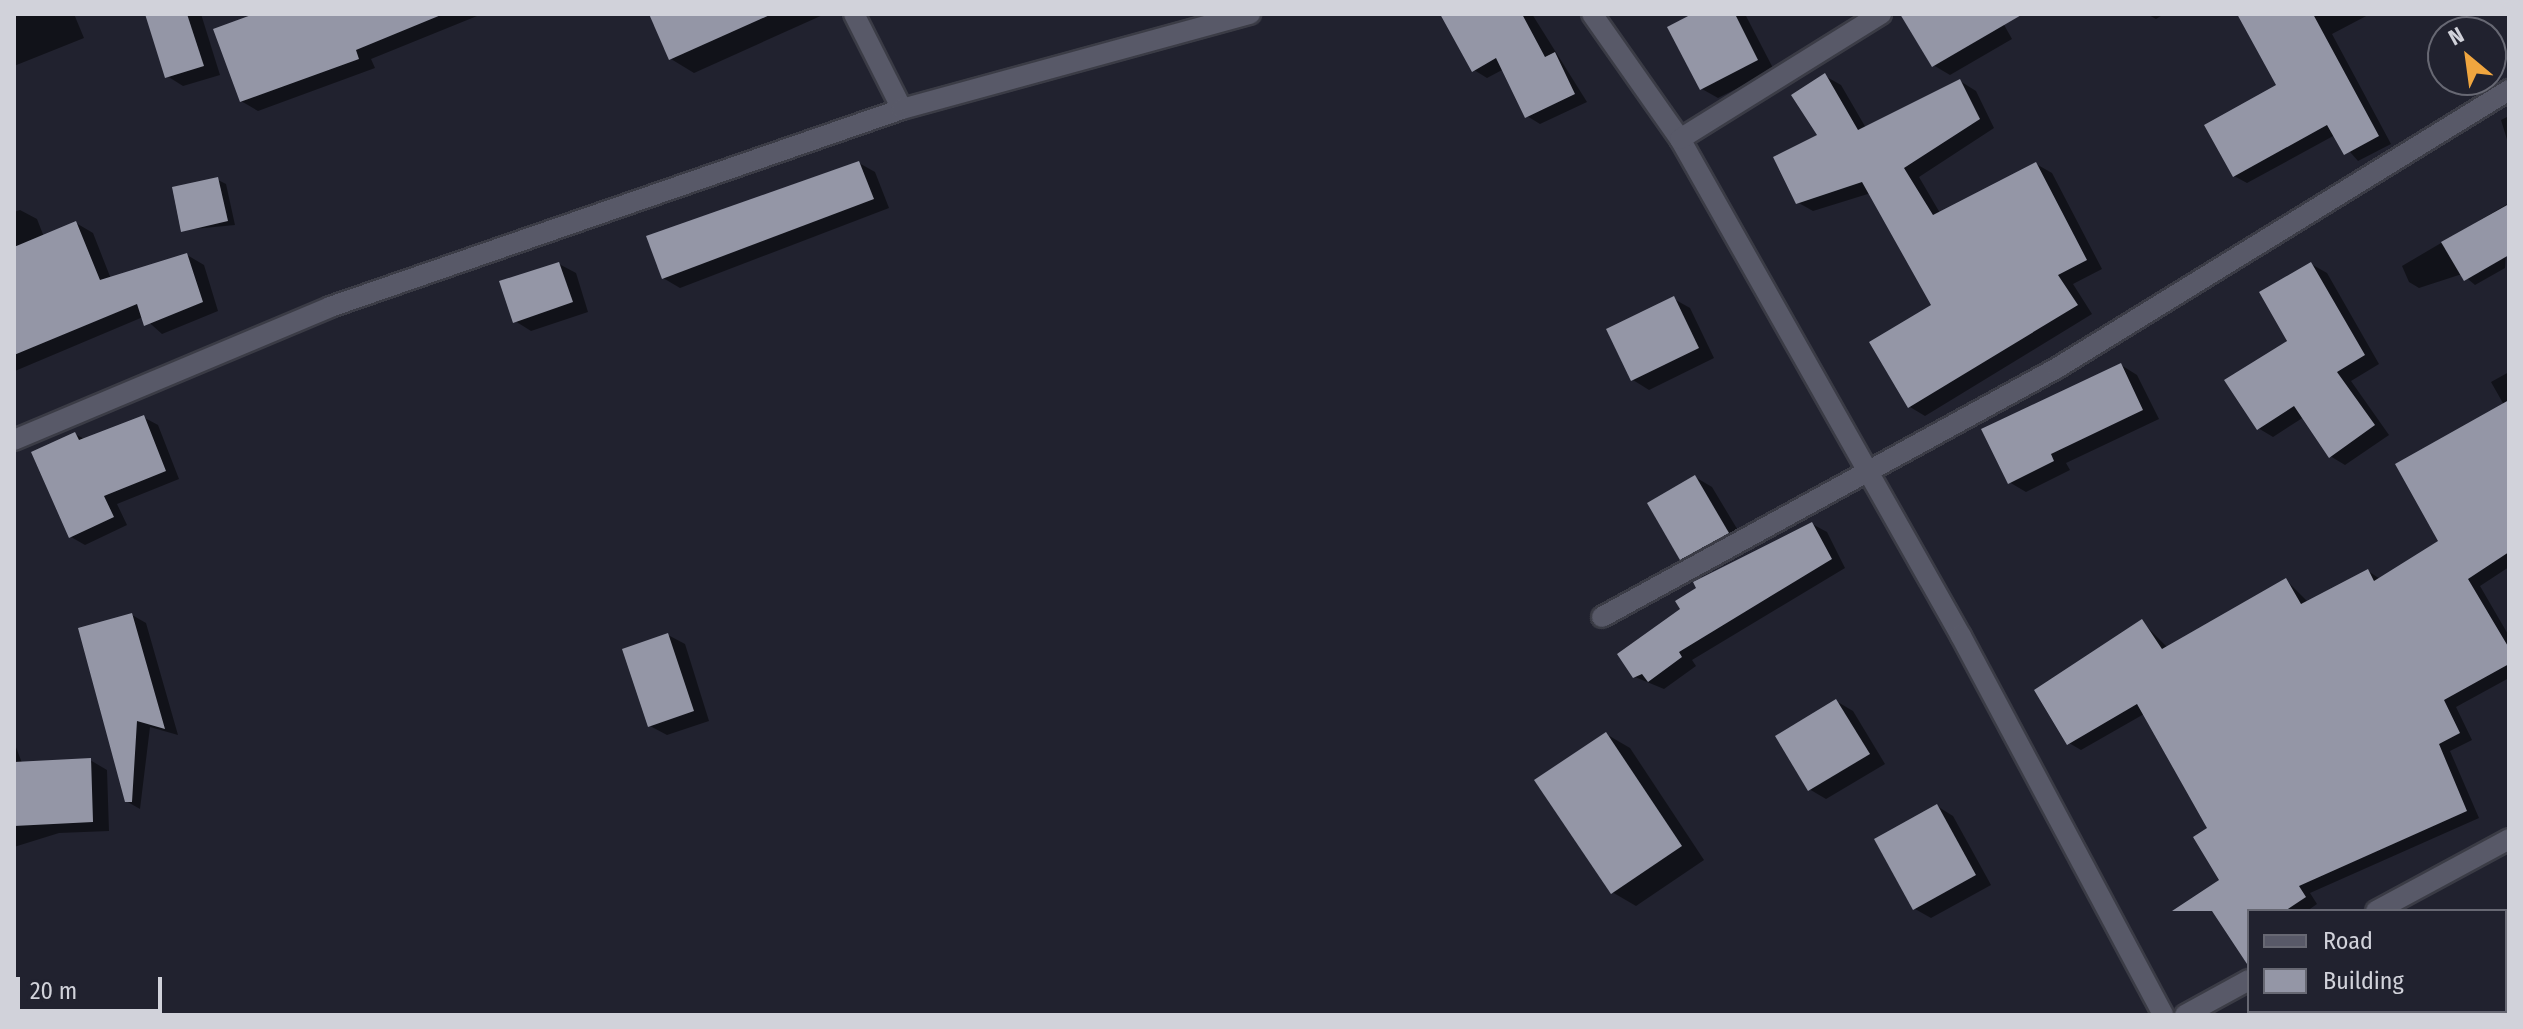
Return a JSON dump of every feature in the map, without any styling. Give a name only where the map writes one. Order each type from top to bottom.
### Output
[{"type":"street","points":[[854,14],[902,109]]},
{"type":"street","points":[[14,440],[330,307],[902,109],[1250,14]]},
{"type":"street","points":[[1592,14],[1680,139],[1867,471],[2163,1015]]},
{"type":"street","points":[[1680,139],[1881,14]]},
{"type":"street","points":[[1602,617],[2057,368],[2509,90]]},
{"type":"street","points":[[2380,909],[2509,839]]},
{"type":"street","points":[[2185,1015],[2247,981]]},
{"type":"building","points":[[145,14],[187,14],[204,66],[165,78]]},
{"type":"building","points":[[254,14],[441,15],[356,50],[359,59],[240,102],[213,29]]},
{"type":"building","points":[[649,14],[772,14],[669,60]]},
{"type":"building","points":[[1440,14],[1522,14],[1545,57],[1555,52],[1575,94],[1525,118],[1496,58],[1472,72]]},
{"type":"building","points":[[1692,14],[1735,14],[1758,60],[1700,90],[1667,27]]},
{"type":"building","points":[[1900,14],[2023,14],[1932,67]]},
{"type":"building","points":[[2237,14],[2313,14],[2379,136],[2344,155],[2327,125],[2233,177],[2204,125],[2276,85]]},
{"type":"building","points":[[1825,73],[1858,130],[1960,79],[1980,119],[1904,168],[1933,215],[2036,162],[2087,260],[2058,275],[2078,305],[1908,408],[1869,342],[1931,305],[1862,182],[1796,204],[1773,157],[1817,135],[1791,95]]},
{"type":"building","points":[[859,161],[874,199],[662,279],[646,236]]},
{"type":"building","points":[[218,177],[228,221],[181,232],[172,187]]},
{"type":"building","points":[[2509,204],[2509,255],[2464,281],[2441,242]]},
{"type":"building","points":[[76,221],[100,280],[187,253],[203,302],[144,326],[137,304],[14,355],[14,247]]},
{"type":"building","points":[[559,262],[573,302],[513,323],[499,281]]},
{"type":"building","points":[[2311,262],[2365,355],[2337,372],[2375,425],[2329,458],[2294,406],[2257,430],[2224,380],[2287,341],[2259,292]]},
{"type":"building","points":[[1674,296],[1699,348],[1631,381],[1606,329]]},
{"type":"building","points":[[2121,363],[2143,410],[2051,454],[2054,461],[2008,484],[1981,429]]},
{"type":"building","points":[[2509,400],[2509,552],[2468,579],[2509,648],[2509,664],[2444,700],[2460,733],[2439,744],[2467,811],[2299,886],[2306,897],[2288,909],[2247,909],[2247,964],[2212,911],[2172,911],[2219,880],[2193,837],[2207,828],[2137,704],[2067,745],[2034,690],[2142,619],[2162,649],[2286,578],[2301,604],[2368,569],[2374,581],[2438,541],[2395,464]]},
{"type":"building","points":[[144,415],[166,471],[104,496],[114,517],[69,538],[31,452],[75,432],[79,440]]},
{"type":"building","points":[[1695,475],[1729,533],[1680,560],[1647,503]]},
{"type":"building","points":[[1812,522],[1832,559],[1679,652],[1682,657],[1648,682],[1642,674],[1633,678],[1617,654],[1680,609],[1675,601],[1696,588],[1693,582]]},
{"type":"building","points":[[132,613],[165,729],[137,721],[132,802],[125,802],[78,628]]},
{"type":"building","points":[[668,633],[694,711],[648,727],[622,649]]},
{"type":"building","points":[[1836,699],[1870,754],[1808,791],[1775,736]]},
{"type":"building","points":[[1606,732],[1682,846],[1611,894],[1534,780]]},
{"type":"building","points":[[91,758],[93,822],[14,826],[14,762]]},
{"type":"building","points":[[1937,804],[1976,875],[1913,910],[1874,839]]}]
